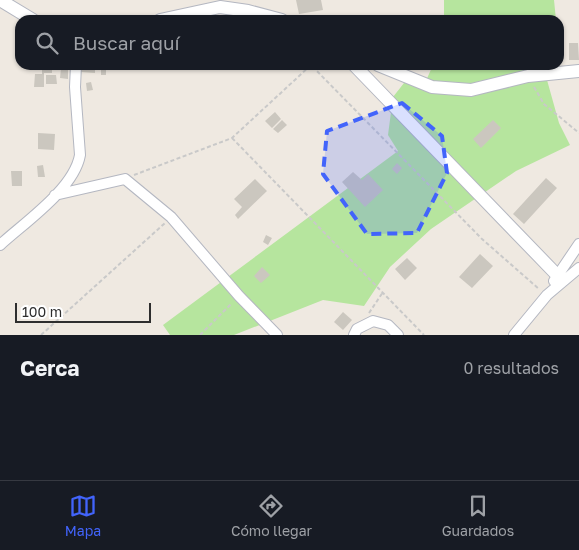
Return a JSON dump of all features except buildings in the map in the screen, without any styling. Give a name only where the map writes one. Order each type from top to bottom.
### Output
[{"type":"street","points":[[0,0],[26,15]]},
{"type":"street","points":[[183,15],[220,7],[266,15]]},
{"type":"street","points":[[0,245],[55,195],[73,174],[80,155],[75,87],[76,70]]},
{"type":"street","points":[[359,70],[557,275]]},
{"type":"street","points":[[390,70],[432,87],[471,90],[528,76],[579,71]]},
{"type":"street","points":[[55,195],[124,179],[171,217],[239,296],[277,335]]},
{"type":"street","points":[[547,295],[557,275],[579,244]]},
{"type":"street","points":[[514,335],[547,295],[579,268]]},
{"type":"street","points":[[354,335],[358,329],[373,321],[388,326],[398,335]]},
{"type":"path","points":[[124,179],[232,138],[306,70]]},
{"type":"path","points":[[316,70],[482,239],[547,295]]},
{"type":"path","points":[[528,76],[544,104],[579,133]]},
{"type":"path","points":[[232,138],[424,335]]},
{"type":"path","points":[[41,335],[171,217]]},
{"type":"path","points":[[368,314],[383,292]]},
{"type":"path","points":[[200,335],[239,296]]},
{"type":"highlighted area","points":[[402,103],[442,136],[447,173],[417,233],[367,234],[323,174],[327,131]]},
{"type":"green space","points":[[444,0],[554,0],[556,15],[444,15]]},
{"type":"green space","points":[[431,70],[554,70],[547,80],[559,123],[570,145],[516,171],[431,229],[390,267],[364,306],[323,300],[234,335],[170,335],[163,325],[398,151],[388,135],[393,97],[404,83],[425,83]]}]
